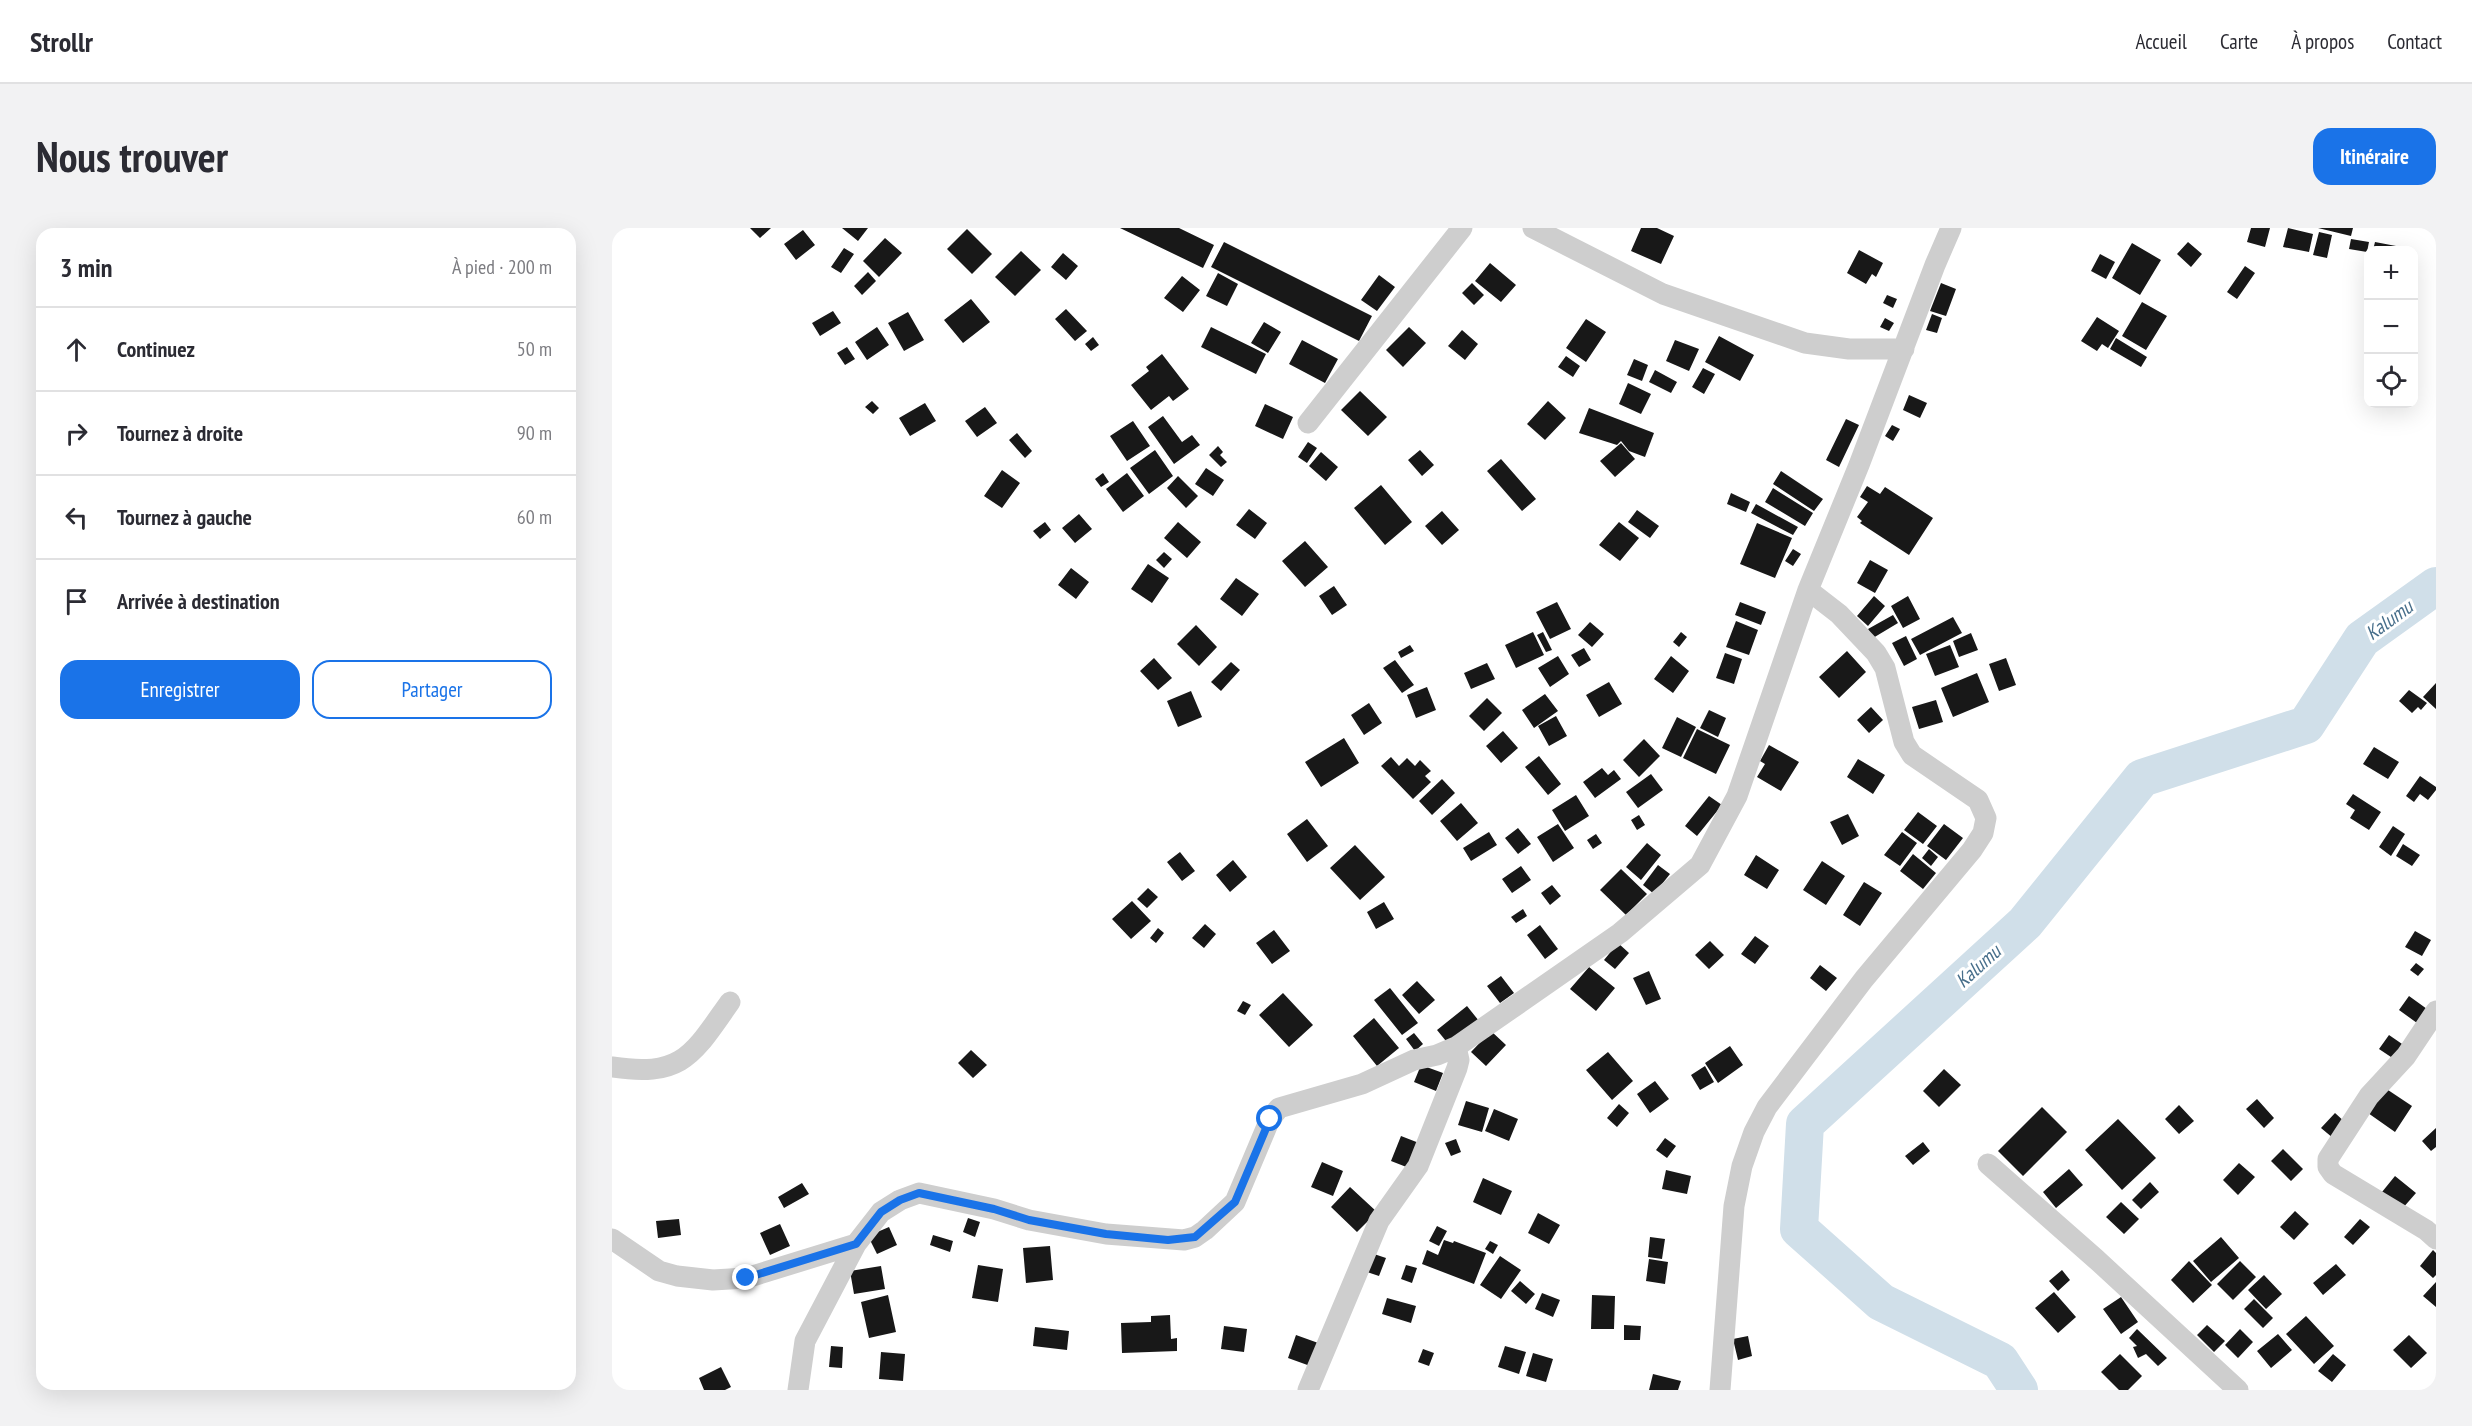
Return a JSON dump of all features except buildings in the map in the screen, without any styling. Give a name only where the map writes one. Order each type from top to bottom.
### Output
[{"type":"street","points":[[1308,423],[1462,228]]},
{"type":"street","points":[[1533,228],[1663,294],[1805,343],[1849,349],[1904,349]]},
{"type":"street","points":[[798,1390],[805,1341],[856,1244],[881,1212],[900,1200],[919,1193],[994,1209],[1036,1221],[1106,1234],[1168,1240],[1195,1237],[1235,1202],[1270,1119],[1279,1108],[1362,1084],[1414,1060],[1437,1055],[1456,1047],[1620,933],[1700,865],[1737,796],[1808,590],[1951,228]]},
{"type":"street","points":[[1720,1390],[1734,1206],[1742,1166],[1754,1132],[1767,1107],[1864,979],[1972,850],[1983,833],[1986,818],[1978,800],[1912,755],[1904,742],[1885,668],[1876,653],[1839,614],[1808,590]]},
{"type":"street","points":[[612,1067],[635,1070],[656,1069],[679,1061],[695,1051],[730,1002]]},
{"type":"street","points":[[2436,1011],[2406,1056],[2369,1096],[2328,1159],[2328,1167],[2333,1174],[2426,1230],[2436,1239]]},
{"type":"street","points":[[1308,1390],[1379,1221],[1418,1166],[1457,1068],[1459,1060],[1456,1047]]},
{"type":"street","points":[[1988,1164],[2097,1260],[2238,1390]]},
{"type":"street","points":[[612,1239],[659,1271],[677,1276],[713,1280],[746,1278],[856,1244]]},
{"type":"waterway","name":"Kalumu","points":[[2019,1390],[2000,1361],[1881,1302],[1799,1229],[1805,1124],[2025,923],[2142,778],[2306,725],[2362,639],[2436,586]]},
{"type":"route","points":[[746,1278],[856,1244],[881,1212],[900,1200],[919,1193],[994,1209],[1029,1220],[1106,1234],[1168,1240],[1195,1237],[1235,1202],[1270,1119]]}]
